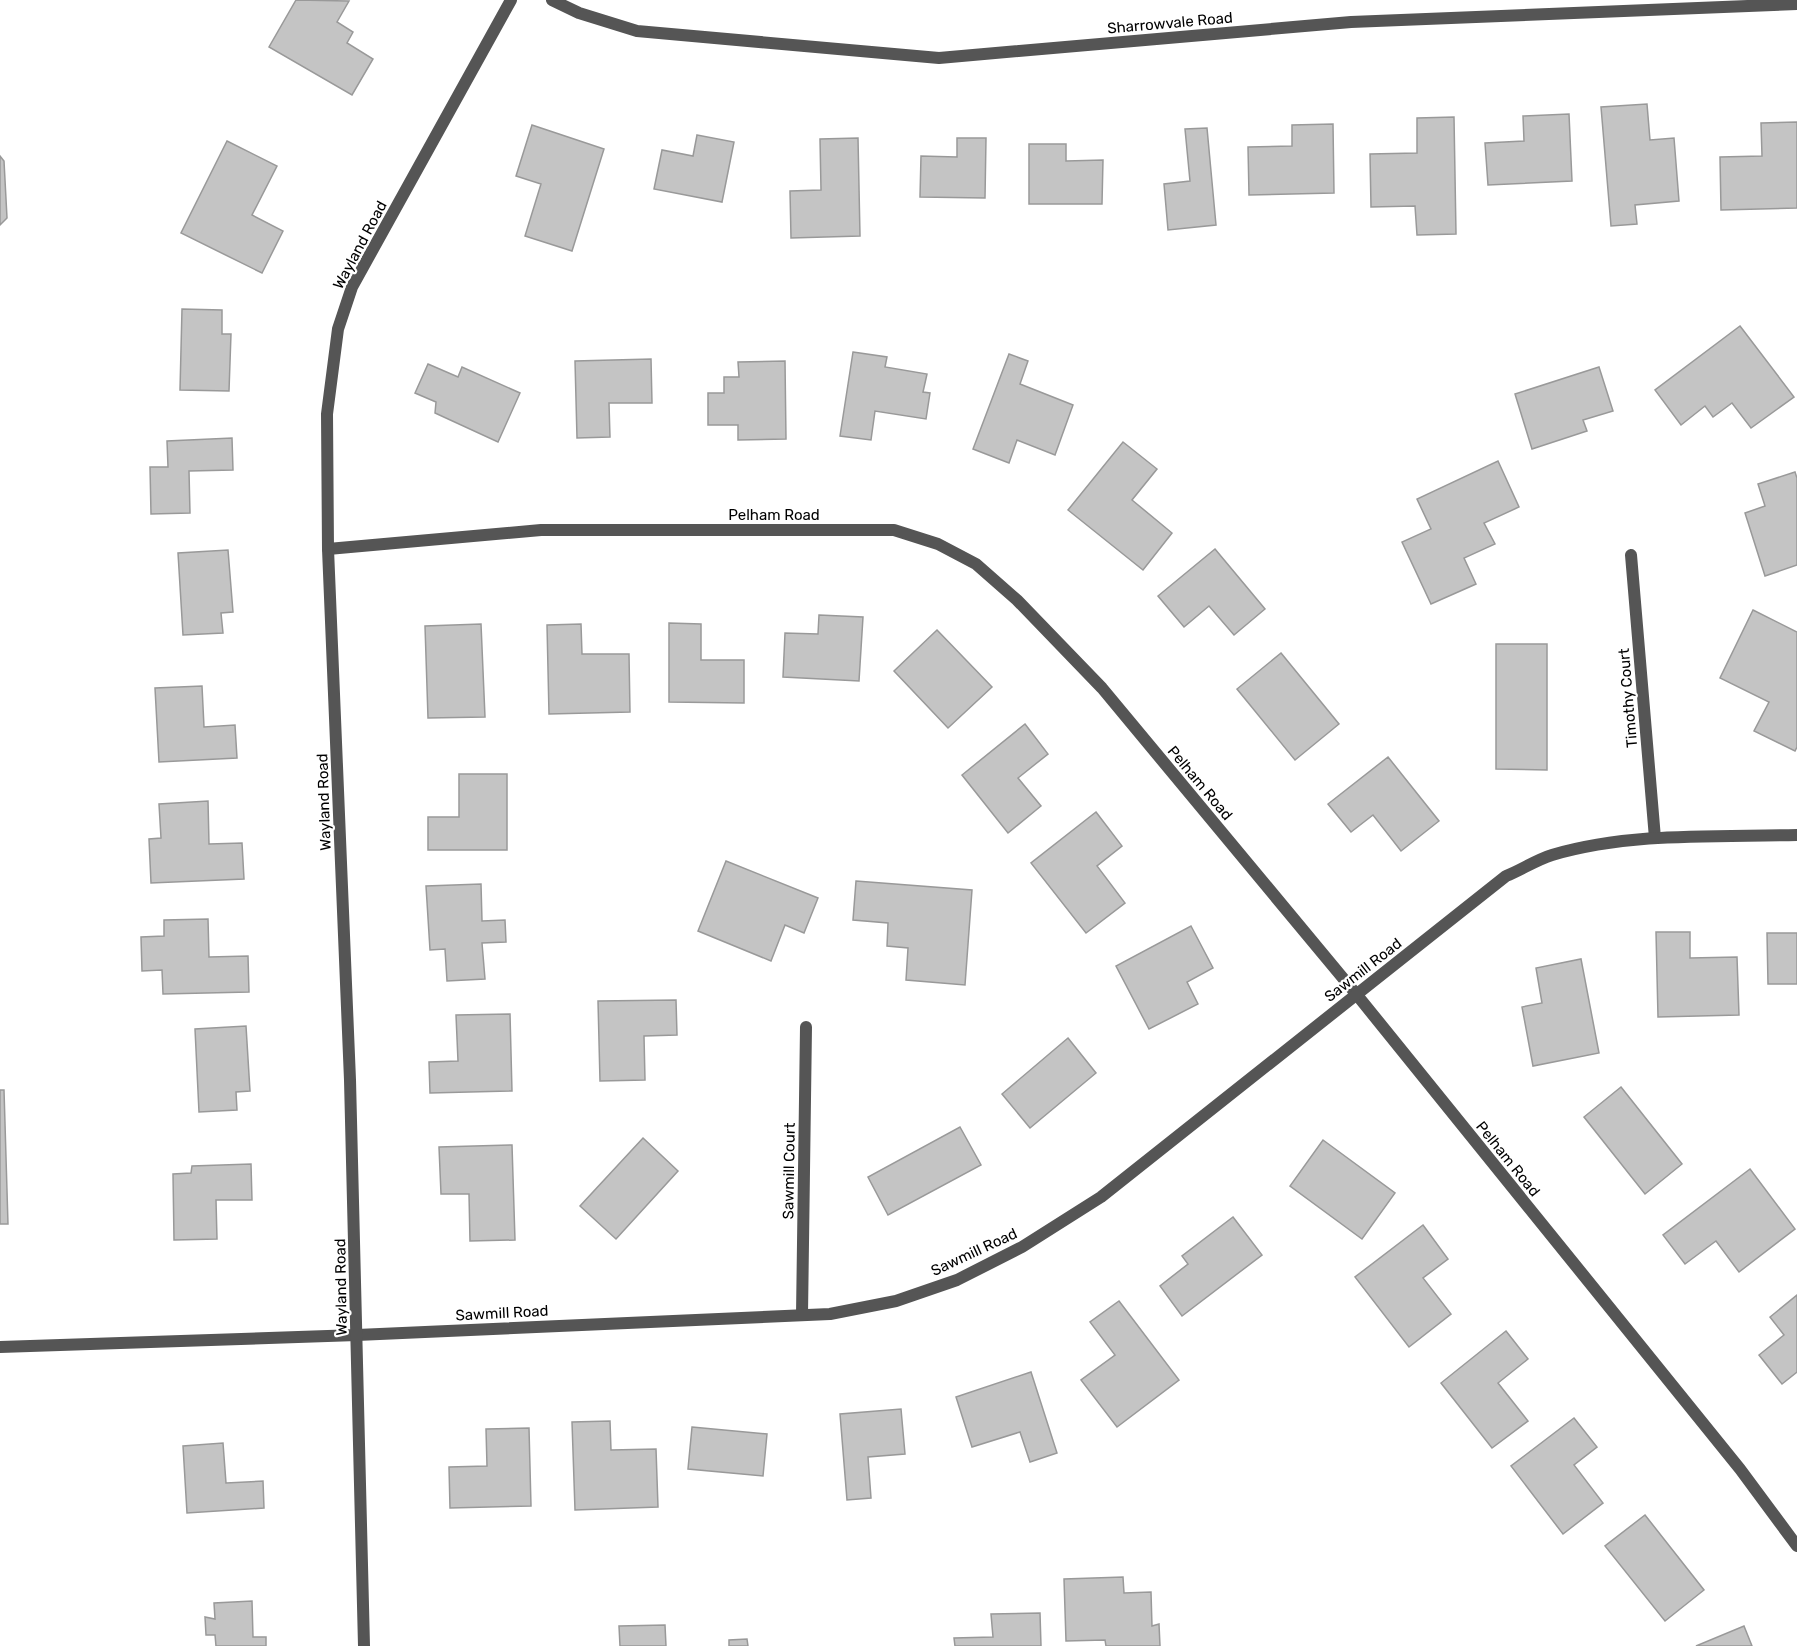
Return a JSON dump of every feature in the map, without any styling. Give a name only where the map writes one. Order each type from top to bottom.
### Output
[{"type":"street","name":"Wayland Road","points":[[364,1646],[351,1080],[328,549],[327,414],[338,329],[352,287],[511,0]]},
{"type":"street","name":"Sharrowvale Road","points":[[552,0],[579,13],[638,31],[939,58],[1351,22],[1736,3],[1797,4]]},
{"type":"street","name":"Pelham Road","points":[[328,549],[541,530],[894,530],[938,544],[976,564],[1017,600],[1102,688],[1357,995],[1740,1469],[1797,1545]]},
{"type":"street","name":"Timothy Court","points":[[1631,555],[1655,838]]},
{"type":"street","name":"Sawmill Road","points":[[0,1347],[357,1335],[830,1314],[896,1301],[957,1280],[1022,1248],[1101,1197],[1506,876],[1550,856],[1608,842],[1655,838],[1797,835]]},
{"type":"street","name":"Sawmill Court","points":[[802,1315],[806,1028]]},
{"type":"building","points":[[296,0],[349,1],[337,22],[353,32],[347,43],[373,59],[352,95],[269,47]]},
{"type":"building","points":[[1647,104],[1650,140],[1674,138],[1679,201],[1635,205],[1637,224],[1611,226],[1601,107]]},
{"type":"building","points":[[1569,114],[1572,181],[1488,185],[1485,143],[1524,141],[1523,116]]},
{"type":"building","points":[[1454,117],[1456,234],[1417,235],[1415,206],[1371,207],[1370,154],[1417,153],[1417,118]]},
{"type":"building","points":[[1797,122],[1797,208],[1721,210],[1720,157],[1762,156],[1761,123]]},
{"type":"building","points":[[1333,124],[1334,193],[1249,195],[1248,147],[1292,146],[1292,125]]},
{"type":"building","points":[[532,125],[604,149],[572,251],[525,236],[541,184],[516,176]]},
{"type":"building","points":[[1207,128],[1216,225],[1168,230],[1164,184],[1190,181],[1185,129]]},
{"type":"building","points":[[697,135],[734,142],[722,202],[654,189],[662,150],[693,156]]},
{"type":"building","points":[[858,138],[860,236],[791,238],[790,191],[821,190],[820,139]]},
{"type":"building","points":[[957,138],[986,138],[985,198],[920,197],[921,156],[957,157]]},
{"type":"building","points":[[227,141],[277,166],[252,215],[283,231],[262,273],[181,233]]},
{"type":"building","points":[[1029,144],[1066,144],[1066,161],[1103,160],[1102,204],[1029,204]]},
{"type":"building","points":[[0,156],[4,161],[7,218],[0,225]]},
{"type":"building","points":[[182,309],[222,310],[222,334],[231,334],[229,391],[180,390]]},
{"type":"building","points":[[1740,326],[1794,397],[1751,428],[1732,403],[1713,417],[1705,406],[1681,425],[1655,390]]},
{"type":"building","points":[[853,352],[887,357],[885,367],[927,374],[923,392],[930,393],[926,419],[875,411],[871,440],[840,436]]},
{"type":"building","points":[[1009,354],[1028,361],[1020,384],[1073,405],[1055,455],[1017,440],[1009,463],[973,449]]},
{"type":"building","points":[[651,359],[652,403],[609,403],[610,437],[577,438],[575,361]]},
{"type":"building","points":[[785,361],[786,439],[738,440],[738,425],[708,425],[708,393],[724,393],[724,377],[739,377],[738,362]]},
{"type":"building","points":[[428,364],[458,377],[462,367],[520,393],[498,442],[435,413],[436,402],[415,393]]},
{"type":"building","points":[[1599,367],[1613,411],[1583,420],[1587,431],[1532,449],[1515,394]]},
{"type":"building","points":[[232,438],[233,470],[189,471],[190,513],[151,514],[150,467],[168,467],[167,441]]},
{"type":"building","points":[[1123,442],[1157,469],[1132,500],[1172,533],[1143,570],[1068,510]]},
{"type":"building","points":[[1498,461],[1519,507],[1484,523],[1495,544],[1464,558],[1476,584],[1431,604],[1402,542],[1431,529],[1417,499]]},
{"type":"building","points":[[1795,472],[1797,478],[1797,565],[1765,576],[1745,513],[1765,506],[1758,484]]},
{"type":"building","points":[[1215,549],[1265,609],[1234,635],[1209,606],[1184,627],[1158,596]]},
{"type":"building","points":[[228,550],[233,612],[221,613],[223,633],[183,635],[178,553]]},
{"type":"building","points":[[1753,610],[1797,632],[1797,747],[1795,751],[1754,731],[1769,702],[1720,678]]},
{"type":"building","points":[[819,615],[863,617],[859,681],[783,677],[785,633],[818,634]]},
{"type":"building","points":[[669,623],[701,624],[701,660],[744,660],[744,703],[669,702]]},
{"type":"building","points":[[481,624],[485,717],[428,718],[425,626]]},
{"type":"building","points":[[581,624],[582,654],[629,654],[630,712],[549,714],[547,625]]},
{"type":"building","points":[[937,630],[992,687],[948,728],[894,671]]},
{"type":"building","points":[[1496,644],[1547,644],[1547,770],[1496,769]]},
{"type":"building","points":[[1281,653],[1339,724],[1295,760],[1237,689]]},
{"type":"building","points":[[202,686],[204,727],[235,725],[237,758],[159,762],[155,688]]},
{"type":"building","points":[[1025,724],[1048,754],[1018,778],[1041,806],[1008,833],[962,775]]},
{"type":"building","points":[[1388,757],[1439,821],[1401,851],[1373,815],[1351,832],[1328,804]]},
{"type":"building","points":[[459,774],[507,774],[507,850],[428,850],[428,817],[459,817]]},
{"type":"building","points":[[208,801],[209,844],[242,843],[244,879],[151,883],[149,839],[161,838],[159,804]]},
{"type":"building","points":[[1096,812],[1122,846],[1097,866],[1125,903],[1086,933],[1031,863]]},
{"type":"building","points":[[726,861],[818,898],[804,933],[785,925],[771,961],[698,931]]},
{"type":"building","points":[[856,881],[972,890],[965,985],[906,980],[908,948],[887,946],[888,923],[853,920]]},
{"type":"building","points":[[481,884],[482,921],[505,920],[506,942],[482,943],[485,979],[447,981],[445,949],[430,950],[426,886]]},
{"type":"building","points":[[208,919],[209,957],[248,956],[249,992],[163,994],[162,970],[142,971],[141,937],[164,936],[164,920]]},
{"type":"building","points":[[1191,926],[1213,968],[1187,982],[1198,1004],[1149,1029],[1116,966]]},
{"type":"building","points":[[1656,932],[1690,932],[1690,958],[1737,957],[1739,1015],[1658,1017]]},
{"type":"building","points":[[1767,933],[1797,933],[1797,984],[1768,984]]},
{"type":"building","points":[[1581,959],[1599,1053],[1533,1066],[1522,1007],[1542,1003],[1536,968]]},
{"type":"building","points":[[676,1000],[677,1035],[644,1036],[645,1080],[600,1081],[598,1001]]},
{"type":"building","points":[[510,1014],[512,1091],[430,1093],[429,1062],[458,1061],[456,1015]]},
{"type":"building","points":[[246,1026],[250,1091],[236,1092],[237,1110],[199,1112],[195,1029]]},
{"type":"building","points":[[1068,1038],[1096,1073],[1030,1128],[1002,1094]]},
{"type":"building","points":[[1621,1087],[1682,1164],[1645,1194],[1584,1117]]},
{"type":"building","points":[[0,1090],[4,1090],[8,1224],[0,1224]]},
{"type":"building","points":[[960,1127],[981,1165],[888,1215],[868,1177]]},
{"type":"building","points":[[643,1138],[678,1171],[616,1239],[580,1206]]},
{"type":"building","points":[[1323,1140],[1395,1193],[1362,1239],[1290,1186]]},
{"type":"building","points":[[512,1145],[515,1240],[470,1241],[469,1194],[441,1194],[439,1147]]},
{"type":"building","points":[[251,1164],[252,1200],[216,1200],[217,1239],[174,1240],[173,1174],[191,1173],[192,1166]]},
{"type":"building","points":[[1750,1169],[1795,1229],[1739,1272],[1716,1241],[1685,1264],[1663,1235]]},
{"type":"building","points":[[1233,1217],[1262,1255],[1182,1316],[1160,1286],[1188,1264],[1182,1256]]},
{"type":"building","points":[[1423,1225],[1448,1259],[1423,1278],[1451,1314],[1409,1347],[1355,1277]]},
{"type":"building","points":[[1797,1295],[1797,1372],[1782,1384],[1759,1355],[1784,1335],[1770,1317]]},
{"type":"building","points":[[1119,1301],[1179,1380],[1117,1427],[1081,1380],[1115,1355],[1090,1322]]},
{"type":"building","points":[[1506,1331],[1528,1359],[1498,1383],[1528,1421],[1492,1448],[1441,1383]]},
{"type":"building","points":[[1031,1372],[1057,1453],[1030,1462],[1020,1432],[972,1447],[956,1397]]},
{"type":"building","points":[[901,1409],[905,1454],[868,1457],[871,1498],[847,1500],[840,1414]]},
{"type":"building","points":[[1574,1418],[1597,1447],[1574,1465],[1603,1503],[1563,1534],[1511,1466]]},
{"type":"building","points":[[610,1421],[611,1450],[656,1449],[658,1507],[575,1510],[572,1422]]},
{"type":"building","points":[[692,1427],[767,1434],[763,1476],[688,1469]]},
{"type":"building","points":[[529,1428],[531,1506],[450,1508],[449,1467],[487,1466],[486,1429]]},
{"type":"building","points":[[223,1443],[226,1483],[263,1481],[264,1508],[187,1513],[183,1446]]},
{"type":"building","points":[[1645,1515],[1704,1590],[1665,1621],[1605,1546]]},
{"type":"building","points":[[1123,1577],[1124,1593],[1151,1592],[1152,1626],[1159,1624],[1160,1646],[1106,1646],[1105,1640],[1066,1641],[1064,1579]]},
{"type":"building","points":[[252,1601],[253,1637],[266,1637],[266,1646],[216,1646],[215,1635],[206,1635],[205,1617],[215,1619],[214,1603]]},
{"type":"building","points":[[1040,1613],[1041,1646],[955,1646],[954,1638],[993,1637],[991,1614]]},
{"type":"building","points":[[665,1625],[666,1646],[620,1646],[619,1626]]},
{"type":"building","points":[[1744,1626],[1752,1646],[1696,1646]]},
{"type":"building","points":[[747,1639],[748,1646],[729,1646],[729,1640]]}]
